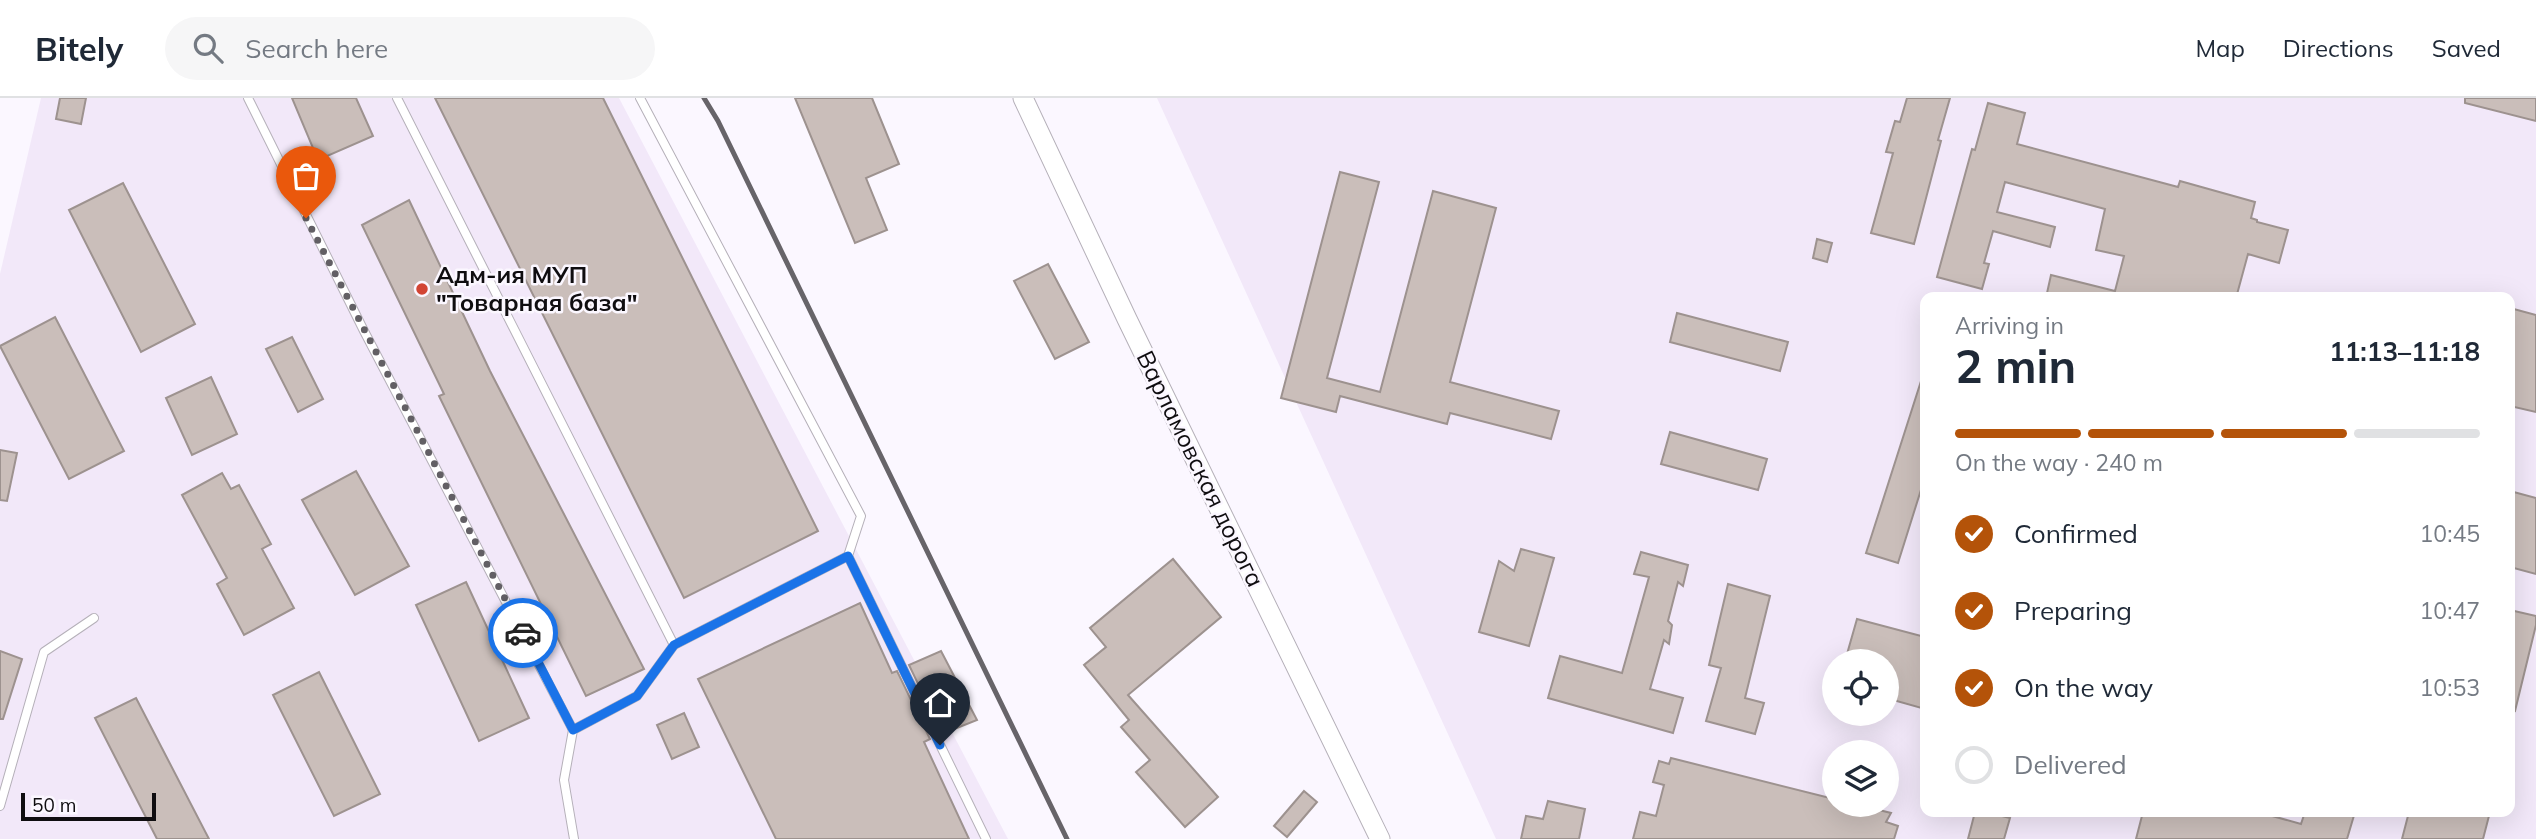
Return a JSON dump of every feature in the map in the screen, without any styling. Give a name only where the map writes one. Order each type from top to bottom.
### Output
[{"type":"street","name":"Варламовская дорога","points":[[1023,98],[1127,319],[1380,839]]},
{"type":"lane","points":[[248,98],[358,319],[573,730],[565,780],[574,839]]},
{"type":"lane","points":[[397,98],[674,645]]},
{"type":"lane","points":[[640,98],[861,516],[848,556],[986,839]]},
{"type":"lane","points":[[573,730],[637,696],[674,645],[848,556]]},
{"type":"lane","points":[[0,806],[44,652],[94,618]]},
{"type":"shaded area","points":[[41,98],[619,98],[1008,839],[0,839],[0,274]]},
{"type":"shaded area","points":[[1157,98],[2536,98],[2536,839],[1496,839]]},
{"type":"building","points":[[60,98],[86,98],[81,124],[56,119]]},
{"type":"building","points":[[292,98],[356,98],[373,136],[318,160]]},
{"type":"building","points":[[435,98],[603,98],[818,531],[684,598]]},
{"type":"building","points":[[795,98],[872,98],[899,164],[866,178],[887,230],[855,243]]},
{"type":"building","points":[[1907,98],[1950,98],[1914,244],[1871,233],[1893,153],[1886,152],[1895,121],[1900,122]]},
{"type":"building","points":[[2465,98],[2536,98],[2536,121],[2465,103]]},
{"type":"building","points":[[1988,103],[2025,113],[2017,144],[2178,187],[2180,181],[2255,202],[2251,218],[2288,230],[2279,263],[2248,254],[2238,292],[2047,292],[2051,275],[2115,291],[2124,256],[2096,250],[2105,209],[2005,182],[1997,212],[2055,227],[2050,247],[1993,231],[1984,263],[1989,264],[1982,289],[1937,277],[1972,149],[1975,150]]},
{"type":"building","points":[[1340,172],[1379,182],[1327,378],[1380,392],[1433,191],[1496,208],[1450,382],[1559,411],[1551,439],[1450,413],[1447,424],[1340,396],[1336,412],[1281,398]]},
{"type":"building","points":[[123,183],[195,324],[141,352],[69,210]]},
{"type":"building","points":[[409,200],[490,371],[644,669],[586,696],[439,396],[444,394],[362,225]]},
{"type":"building","points":[[1817,239],[1832,243],[1827,262],[1813,258]]},
{"type":"building","points":[[1048,264],[1089,342],[1055,359],[1014,281]]},
{"type":"building","points":[[2515,309],[2536,315],[2536,412],[2515,407]]},
{"type":"building","points":[[1677,313],[1788,342],[1780,371],[1670,342]]},
{"type":"building","points":[[55,317],[124,451],[69,479],[0,346]]},
{"type":"building","points":[[292,337],[323,399],[298,412],[266,349]]},
{"type":"building","points":[[211,377],[237,434],[192,455],[166,398]]},
{"type":"building","points":[[1920,384],[1920,493],[1898,563],[1866,553]]},
{"type":"building","points":[[1670,432],[1767,459],[1758,490],[1661,464]]},
{"type":"building","points":[[0,450],[17,453],[7,501],[0,500]]},
{"type":"building","points":[[356,471],[409,566],[355,595],[302,500]]},
{"type":"building","points":[[222,473],[231,489],[239,485],[271,544],[262,549],[294,608],[244,635],[217,584],[227,578],[182,495]]},
{"type":"building","points":[[2515,492],[2536,498],[2536,574],[2515,568]]},
{"type":"building","points":[[1521,549],[1554,558],[1529,646],[1479,632],[1499,561],[1514,571]]},
{"type":"building","points":[[1641,552],[1688,565],[1683,586],[1678,582],[1668,621],[1672,625],[1669,644],[1664,640],[1650,689],[1683,698],[1673,733],[1548,698],[1560,656],[1622,673],[1649,577],[1634,574]]},
{"type":"building","points":[[1173,559],[1221,617],[1128,695],[1218,797],[1185,827],[1136,772],[1150,760],[1121,727],[1129,720],[1084,665],[1106,647],[1090,628]]},
{"type":"building","points":[[466,582],[529,718],[479,741],[416,605]]},
{"type":"building","points":[[1728,584],[1770,596],[1745,698],[1764,703],[1755,734],[1706,721],[1721,668],[1709,665]]},
{"type":"building","points":[[860,603],[892,673],[897,671],[930,739],[924,742],[969,839],[776,839],[698,679]]},
{"type":"building","points":[[2515,611],[2536,616],[2515,711]]},
{"type":"building","points":[[1857,619],[1920,636],[1920,708],[1899,702],[1899,649],[1848,649]]},
{"type":"building","points":[[0,651],[22,659],[3,719],[0,719]]},
{"type":"building","points":[[941,651],[977,720],[942,734],[909,665]]},
{"type":"building","points":[[319,672],[380,794],[334,816],[273,695]]},
{"type":"building","points":[[136,698],[209,839],[157,839],[95,718]]},
{"type":"building","points":[[684,713],[699,747],[672,759],[657,725]]},
{"type":"building","points":[[1671,758],[1822,796],[1822,817],[1889,817],[1886,822],[1898,826],[1894,839],[1633,839],[1640,812],[1656,816],[1664,785],[1653,782],[1659,761],[1669,764]]},
{"type":"building","points":[[1304,791],[1317,802],[1287,837],[1274,826]]},
{"type":"building","points":[[1548,801],[1585,809],[1579,839],[1521,839],[1526,816],[1543,819]]},
{"type":"building","points":[[1974,817],[2010,818],[2004,839],[1968,839]]},
{"type":"building","points":[[2142,817],[2276,817],[2301,824],[2303,817],[2354,817],[2347,839],[2136,839]]},
{"type":"building","points":[[2408,817],[2489,817],[2483,839],[2402,839]]},
{"type":"railway","points":[[704,98],[718,121],[1067,839]]},
{"type":"way so far","points":[[306,218],[523,633]]},
{"type":"place","name":"Адм-ия МУП \"Товарная база\"","points":[[422,289]]},
{"type":"route","points":[[523,633],[573,730],[637,696],[674,645],[848,556],[940,745]]}]
